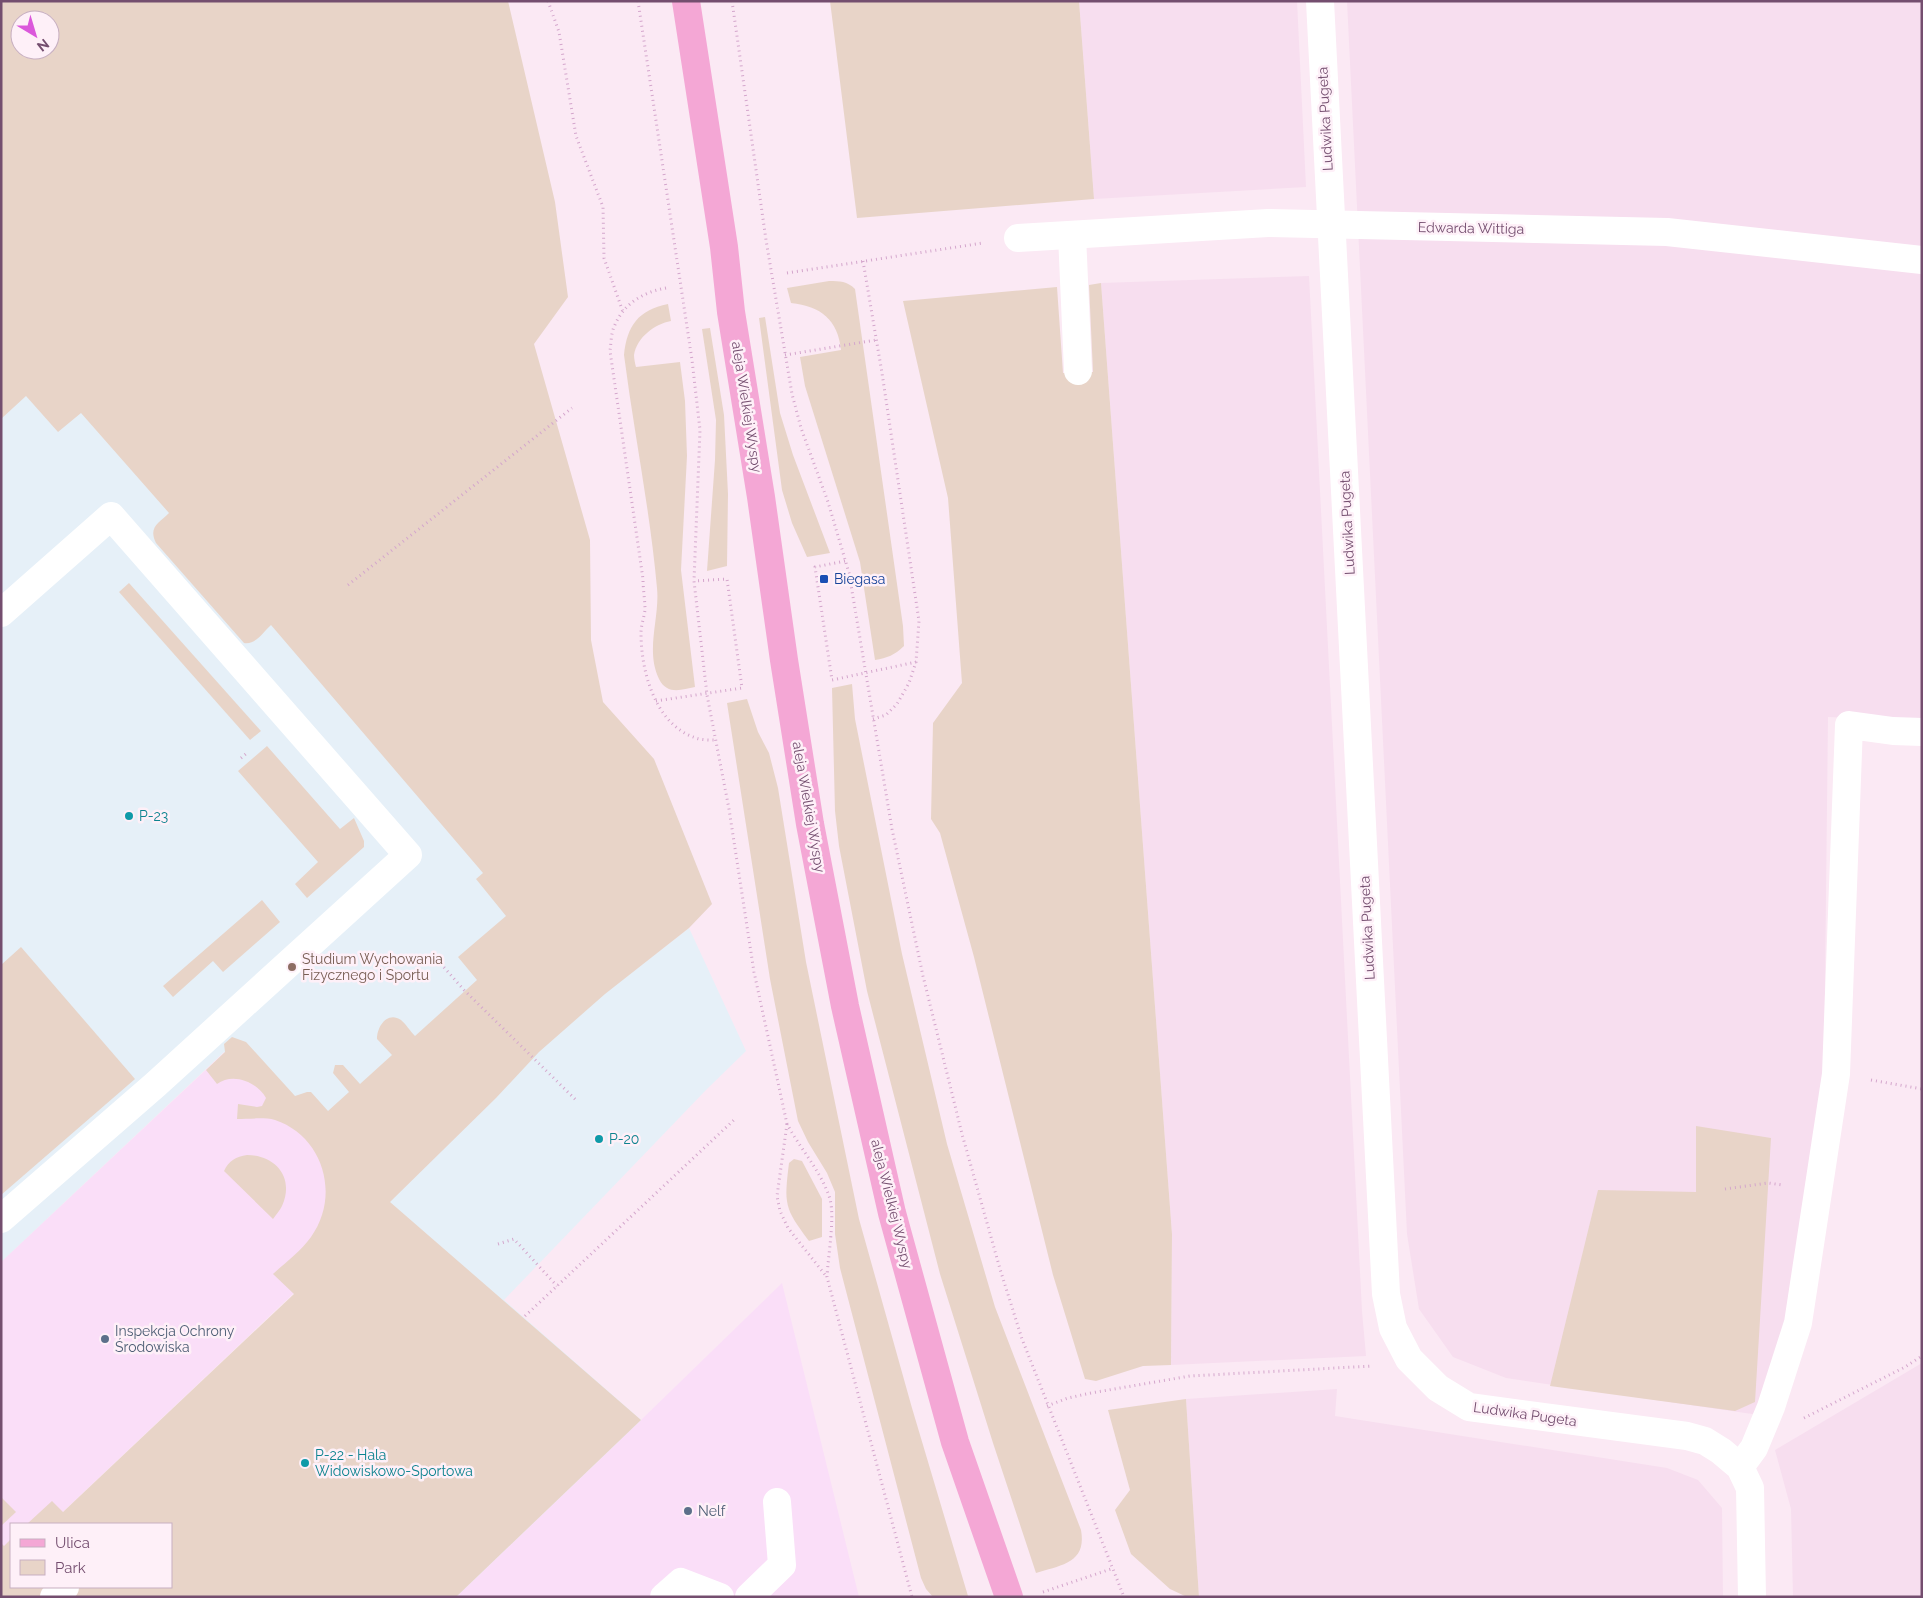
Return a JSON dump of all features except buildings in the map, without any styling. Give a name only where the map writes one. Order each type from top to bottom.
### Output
[{"type":"main road","name":"aleja Wielkiej Wyspy","points":[[686,1],[724,247],[731,312],[810,824],[846,1006],[892,1213],[952,1433],[1009,1597]]},
{"type":"street","name":"Ludwika Pugeta","points":[[1320,1],[1386,1294],[1393,1328],[1409,1359],[1438,1388],[1469,1407],[1687,1436],[1705,1441],[1721,1451],[1740,1467],[1750,1488],[1752,1597]]},
{"type":"street","name":"Edwarda Wittiga","points":[[1018,238],[1268,223],[1667,232],[1922,260]]},
{"type":"street","points":[[1072,235],[1078,371]]},
{"type":"street","points":[[1,613],[111,516],[408,855],[155,1085],[1,1220]]},
{"type":"street","points":[[1740,1467],[1754,1448],[1771,1407],[1798,1323],[1836,1074],[1849,726],[1922,732]]},
{"type":"street","points":[[759,1594],[782,1565],[778,1502]]},
{"type":"street","points":[[664,1597],[681,1582],[720,1597]]},
{"type":"street","points":[[54,1597],[64,1588]]},
{"type":"path","points":[[548,1],[559,32],[576,136],[603,206],[604,258],[623,312]]},
{"type":"path","points":[[638,1],[692,360],[700,430],[694,581],[707,694],[729,809],[754,972],[788,1124],[799,1146],[820,1175],[830,1201],[831,1228],[827,1277],[912,1597]]},
{"type":"path","points":[[732,1],[766,240],[792,394],[801,428],[828,502],[845,561],[892,828],[923,976],[962,1134],[1022,1339],[1124,1597]]},
{"type":"path","points":[[786,273],[1018,238]]},
{"type":"path","points":[[863,261],[884,382],[919,622],[916,662],[910,684],[897,704],[886,716],[873,718]]},
{"type":"path","points":[[666,288],[652,290],[635,299],[623,312],[614,328],[610,351],[643,579],[645,611],[641,631],[643,658],[645,674],[656,701],[668,720],[682,732],[697,739],[715,740]]},
{"type":"path","points":[[785,354],[876,340]]},
{"type":"path","points":[[348,585],[572,408]]},
{"type":"path","points":[[845,561],[815,567],[832,680],[916,662]]},
{"type":"path","points":[[656,701],[742,688],[727,579],[694,581]]},
{"type":"path","points":[[241,758],[248,752]]},
{"type":"path","points":[[434,956],[464,990],[576,1100]]},
{"type":"path","points":[[1836,1074],[1922,1089]]},
{"type":"path","points":[[525,1316],[735,1119]]},
{"type":"path","points":[[788,1124],[777,1196],[780,1211],[788,1228],[827,1277]]},
{"type":"path","points":[[1725,1189],[1768,1184],[1818,1189]]},
{"type":"path","points":[[498,1244],[514,1239],[557,1286]]},
{"type":"path","points":[[1759,1434],[1781,1430],[1905,1367],[1922,1356]]},
{"type":"path","points":[[1047,1406],[1068,1398],[1091,1393],[1190,1376],[1360,1368],[1409,1359]]},
{"type":"path","points":[[1039,1593],[1112,1569]]},
{"type":"shaded area","points":[[1079,1],[1297,1],[1306,187],[1094,199]]},
{"type":"shaded area","points":[[1347,1],[1922,1],[1922,721],[1828,717],[1824,1074],[1786,1322],[1759,1415],[1506,1378],[1453,1357],[1419,1309],[1407,1234]]},
{"type":"shaded area","points":[[1309,276],[1362,1311],[1366,1356],[1171,1365],[1172,1234],[1101,283]]},
{"type":"shaded area","name":"Studium Wychowania Fizycznego i Sportu","points":[[64,355],[604,994],[689,928],[746,1051],[706,1090],[504,1300],[641,1420],[456,1597],[16,1597],[12,1588],[172,1588],[172,1523],[294,1294],[390,1202],[224,1052],[1,1262],[1,412]]},
{"type":"shaded area","points":[[225,1052],[390,1202],[51,1523],[10,1523],[10,1562],[1,1570],[1,1262]]},
{"type":"shaded area","points":[[782,1283],[859,1597],[456,1597],[641,1420]]},
{"type":"shaded area","points":[[1922,1363],[1922,1597],[1793,1597],[1791,1509],[1775,1450]]},
{"type":"shaded area","points":[[1337,1389],[1335,1416],[1667,1468],[1698,1480],[1722,1508],[1723,1597],[1199,1597],[1186,1399]]},
{"type":"green space","points":[[1,1],[508,1],[555,202],[568,297],[534,344],[590,540],[591,640],[603,702],[654,759],[712,904],[689,928],[605,994],[539,1052],[496,1098],[390,1202],[641,1420],[456,1597],[1,1597],[1,1543],[4,1546],[10,1540],[10,1588],[172,1588],[172,1523],[28,1523],[52,1501],[63,1512],[294,1294],[273,1274],[307,1242],[320,1221],[325,1203],[322,1169],[315,1153],[305,1139],[292,1128],[271,1119],[237,1119],[238,1104],[262,1106],[266,1098],[257,1087],[244,1080],[223,1080],[217,1084],[206,1070],[225,1052],[224,1044],[232,1037],[246,1042],[295,1096],[311,1092],[328,1111],[349,1092],[333,1073],[335,1065],[343,1065],[360,1084],[392,1055],[377,1039],[381,1025],[391,1017],[396,1018],[405,1023],[415,1036],[477,980],[458,957],[506,916],[476,879],[483,873],[271,625],[256,640],[244,643],[156,543],[153,533],[154,529],[169,513],[81,413],[58,432],[26,396],[1,419]]},
{"type":"green space","points":[[830,1],[1079,1],[1094,199],[857,218]]},
{"type":"green space","points":[[829,281],[843,282],[855,289],[903,626],[904,646],[891,656],[875,660],[860,562],[805,386],[800,357],[841,350],[839,339],[836,330],[826,316],[811,307],[791,303],[787,288]]},
{"type":"green space","points":[[1101,283],[1172,1234],[1171,1365],[1143,1366],[1096,1381],[1085,1379],[1053,1275],[974,957],[940,833],[931,819],[933,723],[962,683],[948,498],[903,301],[1057,287],[1063,373],[1093,372],[1089,285]]},
{"type":"green space","points":[[668,304],[671,321],[659,325],[648,332],[639,343],[634,355],[636,367],[680,362],[685,401],[687,456],[681,570],[695,687],[675,690],[662,684],[655,668],[653,657],[657,588],[624,355],[628,336],[636,321],[649,310]]},
{"type":"green space","points":[[765,317],[780,413],[793,455],[830,553],[807,557],[792,523],[782,490],[759,318]]},
{"type":"green space","points":[[710,328],[724,415],[728,494],[727,566],[707,571],[716,420],[702,329]]},
{"type":"green space","points":[[129,583],[261,731],[250,740],[119,592]]},
{"type":"green space","points":[[852,684],[855,719],[902,954],[947,1144],[995,1307],[1081,1530],[1082,1541],[1076,1556],[1063,1565],[1036,1573],[940,1274],[867,991],[839,846],[835,811],[832,688]]},
{"type":"green space","points":[[747,699],[758,732],[769,753],[778,788],[806,962],[859,1219],[912,1408],[968,1596],[966,1597],[933,1597],[926,1589],[921,1578],[840,1268],[835,1234],[835,1192],[827,1173],[798,1121],[770,979],[727,703]]},
{"type":"green space","points":[[267,746],[340,829],[354,818],[364,841],[364,847],[307,898],[295,884],[318,862],[238,771]]},
{"type":"green space","points":[[262,900],[280,922],[223,972],[213,961],[173,997],[163,986]]},
{"type":"green space","points":[[21,947],[135,1079],[1,1195],[1,965]]},
{"type":"green space","points":[[1696,1126],[1771,1138],[1755,1402],[1735,1411],[1550,1386],[1598,1190],[1696,1192]]},
{"type":"green space","points":[[247,1155],[257,1156],[274,1163],[284,1177],[285,1195],[282,1206],[273,1219],[224,1171],[233,1160]]},
{"type":"green space","points":[[794,1159],[802,1161],[822,1199],[822,1237],[809,1241],[790,1213],[788,1205],[786,1188],[789,1163]]},
{"type":"green space","points":[[1186,1399],[1199,1597],[1187,1597],[1170,1589],[1131,1554],[1115,1510],[1130,1490],[1108,1410]]},
{"type":"green space","points":[[1,1497],[16,1512],[1,1526]]},
{"type":"place","name":"Biegasa","points":[[824,579]]},
{"type":"place","name":"P-23","points":[[129,816]]},
{"type":"place","name":"Studium Wychowania Fizycznego i Sportu","points":[[292,967]]},
{"type":"place","name":"P-20","points":[[599,1139]]},
{"type":"place","name":"Inspekcja Ochrony Środowiska","points":[[105,1339]]},
{"type":"place","name":"P-22 - Hala Widowiskowo-Sportowa","points":[[305,1463]]},
{"type":"place","name":"Nelf","points":[[688,1511]]}]
